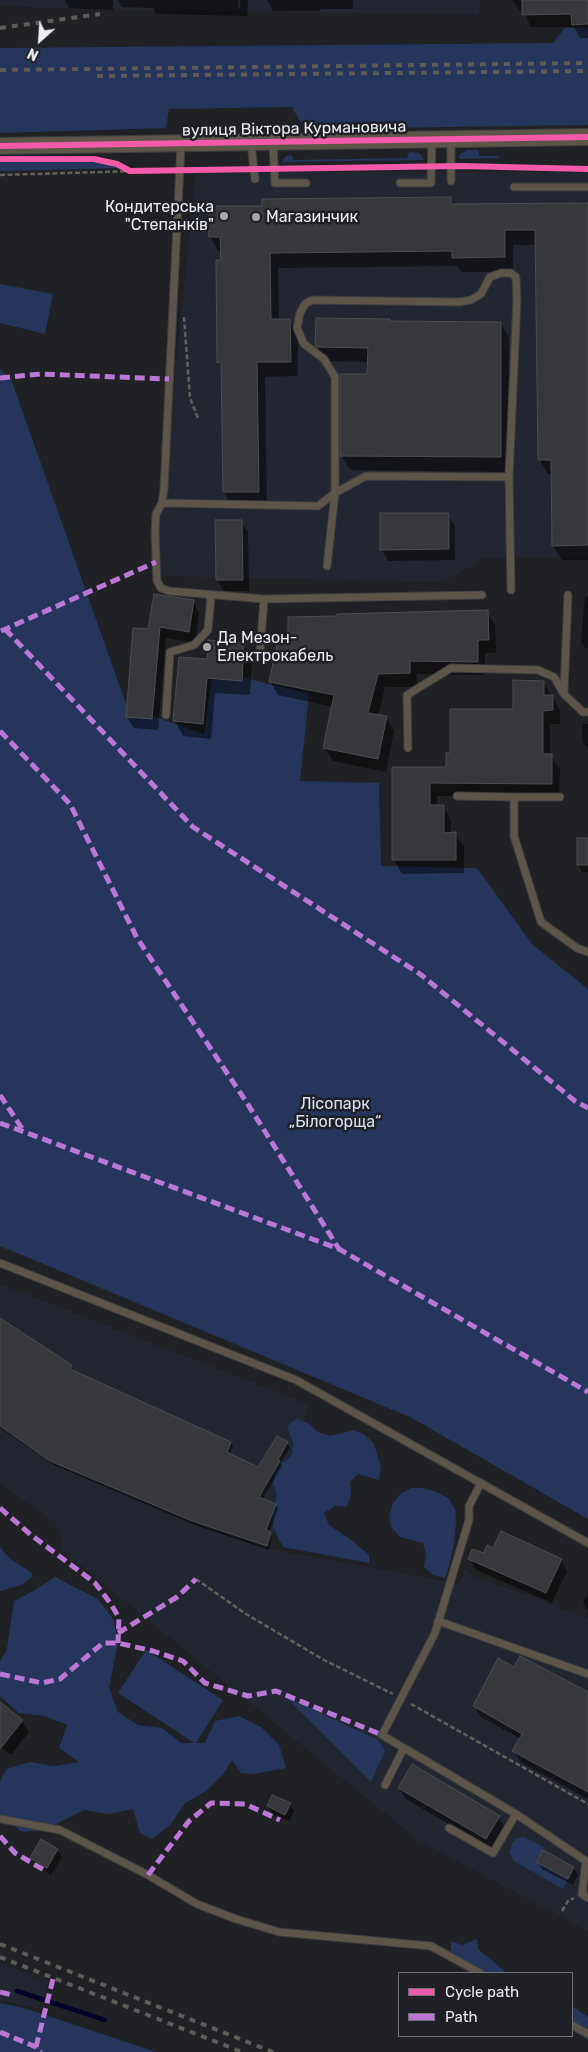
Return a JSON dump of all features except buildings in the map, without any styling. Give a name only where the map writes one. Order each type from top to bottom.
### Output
[{"type":"street","name":"вулиця Віктора Курмановича","points":[[0,146],[588,138]]},
{"type":"lane","points":[[400,183],[431,183],[432,139]]},
{"type":"lane","points":[[451,139],[451,181]]},
{"type":"lane","points":[[251,143],[255,179]]},
{"type":"lane","points":[[273,143],[275,183],[306,183]]},
{"type":"lane","points":[[181,145],[165,480],[162,503],[156,514],[155,533],[157,582],[161,588],[169,591],[264,599],[482,595]]},
{"type":"lane","points":[[514,187],[588,187]]},
{"type":"lane","points":[[327,566],[335,493],[335,378],[324,359],[304,344],[297,328],[304,304],[312,300],[459,302],[471,300],[480,294],[490,278],[501,273],[511,272],[516,277],[517,300],[509,476],[511,590]]},
{"type":"lane","points":[[162,503],[318,506],[335,493],[366,476],[509,476]]},
{"type":"lane","points":[[166,714],[170,652],[194,645],[208,630],[211,595]]},
{"type":"lane","points":[[564,694],[568,595]]},
{"type":"lane","points":[[260,654],[264,599]]},
{"type":"lane","points":[[408,748],[407,695],[451,668],[538,670],[554,677],[564,694],[583,712],[588,712]]},
{"type":"lane","points":[[457,796],[560,798]]},
{"type":"lane","points":[[514,797],[514,836],[541,922],[577,948],[588,952]]},
{"type":"lane","points":[[0,1263],[296,1380],[588,1543]]},
{"type":"lane","points":[[481,1483],[469,1506],[469,1520],[435,1633],[382,1735],[516,1814],[586,1861],[585,1896]]},
{"type":"lane","points":[[438,1621],[588,1674]]},
{"type":"lane","points":[[385,1785],[404,1748]]},
{"type":"lane","points":[[449,1828],[493,1853],[516,1814]]},
{"type":"lane","points":[[0,1819],[60,1830],[148,1875],[197,1904],[236,1919],[279,1932],[431,1946],[478,1972]]},
{"type":"lane","points":[[573,2026],[588,2034]]},
{"type":"path","points":[[117,164],[130,171]]},
{"type":"path","points":[[451,166],[588,169]]},
{"type":"path","points":[[274,169],[431,167]]},
{"type":"path","points":[[0,175],[170,170],[191,172],[254,169]]},
{"type":"path","points":[[184,311],[190,398],[198,418]]},
{"type":"path","points":[[562,1911],[568,1901],[585,1896]]},
{"type":"shaded area","points":[[0,0],[480,0],[479,15],[50,8],[0,6]]},
{"type":"shaded area","points":[[198,172],[588,172],[588,557],[485,558],[443,582],[155,576],[195,178]]},
{"type":"shaded area","points":[[0,1284],[308,1404],[269,1549],[460,1584],[464,1569],[471,1575],[588,1618],[588,1931],[418,1840],[61,1549],[64,1544],[56,1523],[0,1484]]},
{"type":"shaded area","points":[[0,1963],[50,1982],[38,2009],[0,2000]]},
{"type":"green space","points":[[565,28],[588,28],[588,125],[312,129],[299,120],[292,107],[169,109],[166,128],[0,133],[0,48],[553,43]]},
{"type":"green space","points":[[468,150],[479,150],[479,156],[499,156],[499,158],[459,159],[460,154]]},
{"type":"green space","points":[[409,152],[419,153],[424,160],[282,162],[286,156],[290,155],[293,160],[407,158]]},
{"type":"green space","points":[[88,161],[105,163],[119,168],[0,171],[0,162]]},
{"type":"green space","points":[[0,284],[53,294],[45,334],[0,323]]},
{"type":"green space","name":"Лісопарк „Білогорща“","points":[[0,369],[11,379],[127,707],[204,734],[213,670],[309,694],[300,781],[379,783],[381,866],[477,868],[532,944],[588,989],[588,1519],[410,1417],[0,1246]]},
{"type":"green space","points":[[297,1418],[309,1424],[318,1432],[330,1436],[354,1430],[365,1435],[374,1444],[381,1467],[379,1480],[358,1474],[350,1482],[351,1495],[347,1507],[335,1506],[324,1513],[329,1525],[369,1555],[369,1563],[283,1547],[274,1529],[272,1516],[277,1495],[273,1483],[275,1473],[282,1463],[292,1455],[293,1443],[287,1426]]},
{"type":"green space","points":[[412,1488],[424,1488],[436,1492],[448,1498],[455,1509],[454,1543],[445,1578],[433,1575],[424,1567],[426,1555],[423,1543],[400,1537],[391,1527],[389,1516],[393,1503],[401,1493]]},
{"type":"green space","points":[[0,1547],[10,1559],[31,1572],[33,1577],[21,1585],[0,1591]]},
{"type":"green space","points":[[55,1577],[98,1599],[113,1619],[118,1643],[109,1688],[118,1712],[138,1725],[162,1728],[181,1743],[194,1743],[118,1693],[146,1650],[223,1700],[196,1743],[205,1743],[215,1721],[239,1716],[261,1727],[279,1745],[286,1768],[254,1774],[241,1773],[232,1760],[224,1773],[206,1791],[185,1803],[171,1824],[152,1839],[140,1833],[133,1809],[109,1814],[84,1810],[46,1829],[22,1832],[0,1814],[0,1781],[6,1769],[30,1762],[54,1766],[79,1762],[59,1748],[67,1725],[44,1716],[19,1713],[0,1696],[0,1661],[7,1649],[14,1601]]},
{"type":"green space","points":[[286,1697],[378,1740],[385,1751],[371,1782]]},
{"type":"green space","points":[[524,1837],[544,1847],[536,1862],[568,1879],[563,1889],[514,1861],[509,1853],[512,1844],[517,1838]]},
{"type":"green space","points":[[477,1939],[478,1949],[506,1972],[473,1972],[451,1953],[451,1941],[462,1945]]},
{"type":"green space","points":[[0,2003],[24,2008],[156,2052],[0,2052]]},
{"type":"green space","points":[[573,2007],[588,2017],[588,2040],[573,2031]]},
{"type":"waterway","points":[[17,1991],[105,2020]]},
{"type":"railway","points":[[0,28],[100,14]]},
{"type":"railway","points":[[0,70],[588,63]]},
{"type":"railway","points":[[97,76],[588,71]]},
{"type":"railway","points":[[0,1944],[273,2052]]},
{"type":"railway","points":[[0,1957],[242,2052]]},
{"type":"marked path","points":[[0,378],[41,374],[169,379]]},
{"type":"marked path","points":[[1,631],[156,562]]},
{"type":"marked path","points":[[5,629],[193,827],[420,974],[575,1101],[588,1108]]},
{"type":"marked path","points":[[0,731],[70,804],[137,938],[247,1103],[339,1249]]},
{"type":"marked path","points":[[0,1095],[23,1130]]},
{"type":"marked path","points":[[0,1123],[339,1249],[588,1392]]},
{"type":"marked path","points":[[0,1508],[31,1535],[95,1583],[119,1618],[118,1643]]},
{"type":"marked path","points":[[118,1633],[177,1597],[196,1579]]},
{"type":"marked path","points":[[0,1674],[42,1683],[60,1679],[103,1643],[118,1643],[153,1651],[183,1661],[205,1683],[248,1696],[276,1691],[382,1735]]},
{"type":"marked path","points":[[148,1875],[189,1821],[211,1803],[245,1804],[280,1820]]},
{"type":"marked path","points":[[0,1836],[15,1853],[44,1870]]},
{"type":"marked path","points":[[36,2047],[53,1979]]},
{"type":"marked path","points":[[0,1992],[12,1995]]},
{"type":"marked path","points":[[0,2032],[36,2047],[41,2052]]},
{"type":"cycle path","points":[[0,146],[588,137]]},
{"type":"cycle path","points":[[0,159],[94,159],[117,164],[130,171],[461,166],[588,169]]},
{"type":"place","name":"Кондитерська \"Степанків\"","points":[[224,216]]},
{"type":"place","name":"Магазинчик","points":[[256,217]]},
{"type":"place","name":"Да Мезон- Електрокабель","points":[[207,647]]}]
